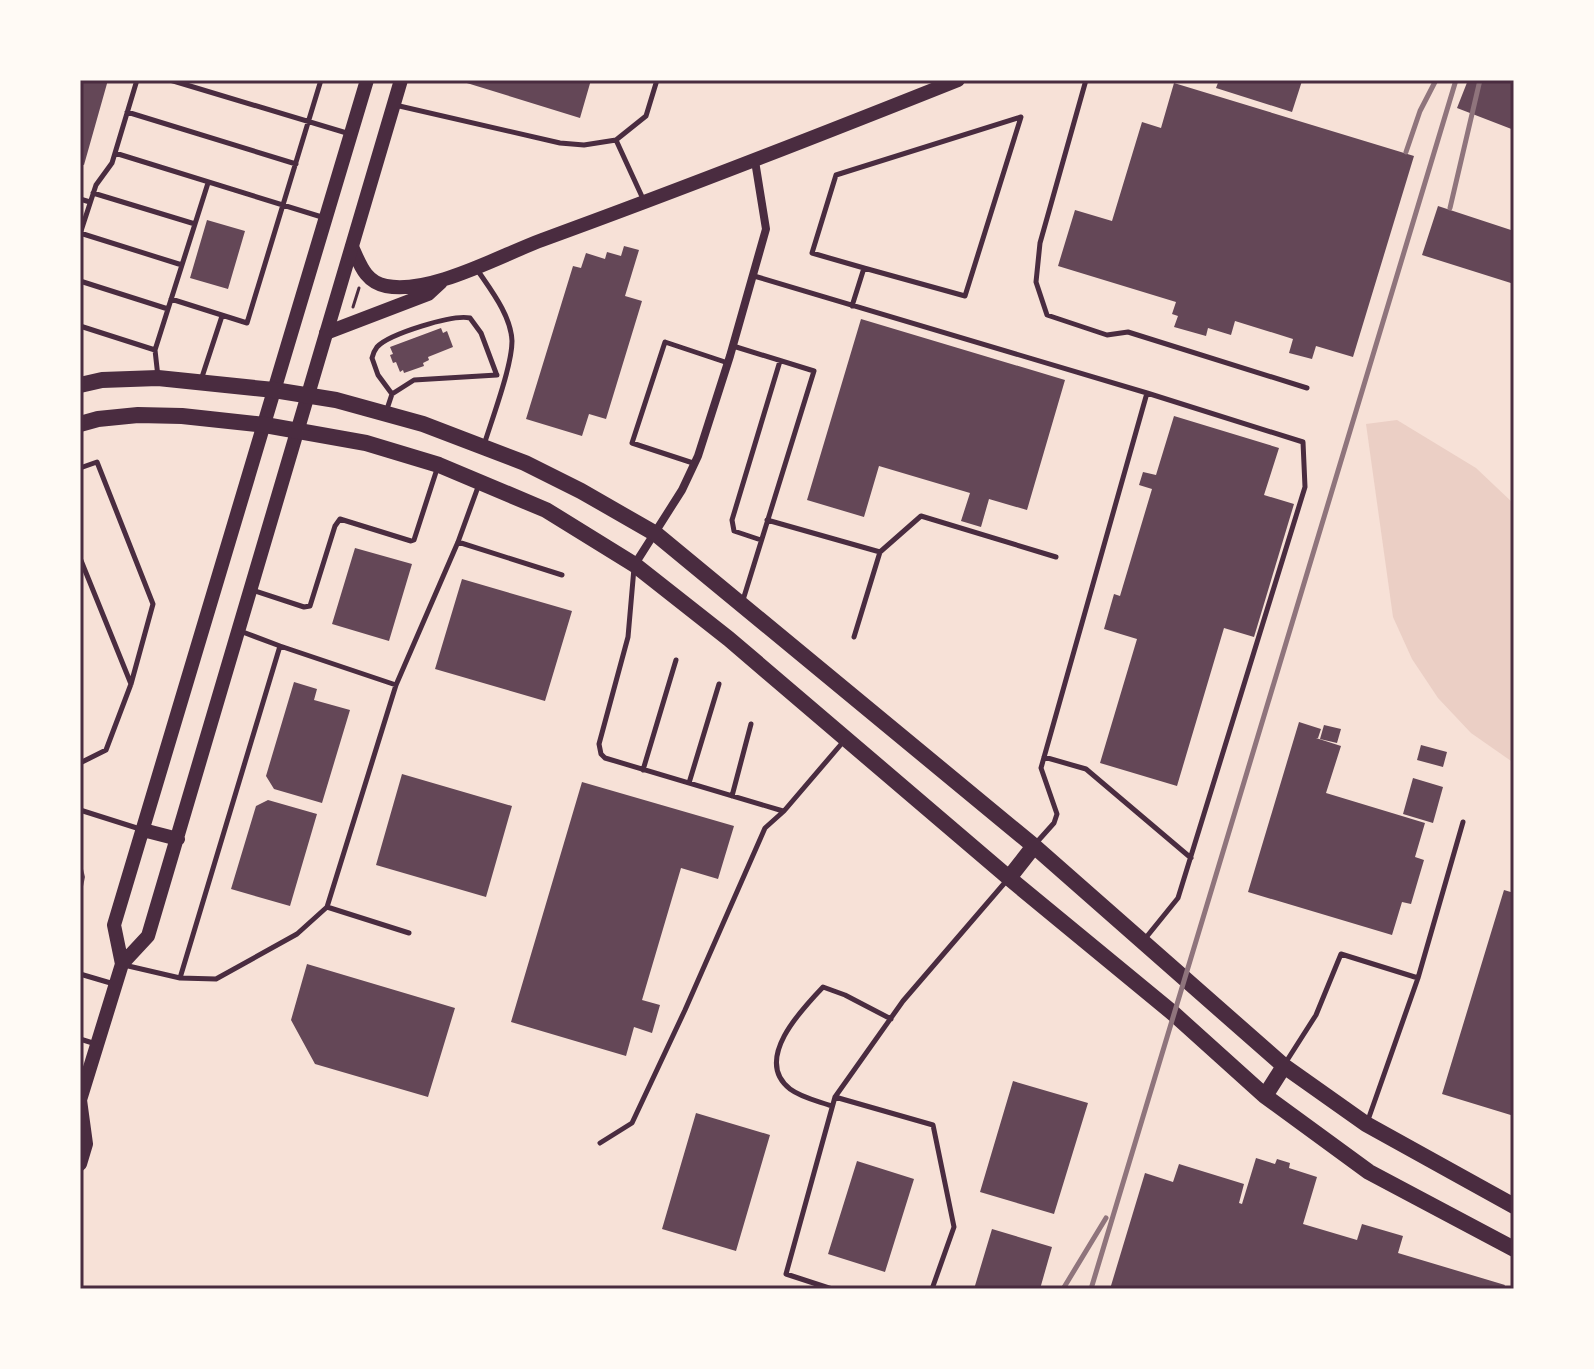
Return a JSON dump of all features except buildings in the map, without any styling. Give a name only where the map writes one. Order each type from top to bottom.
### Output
[{"type":"main road","points":[[122,964],[114,925],[367,80]]},
{"type":"main road","points":[[80,1164],[86,1144],[80,1100],[122,964],[148,936],[401,80]]},
{"type":"main road","points":[[352,247],[365,275],[375,283],[397,287],[443,280],[958,80]]},
{"type":"main road","points":[[326,333],[428,294],[443,280]]},
{"type":"main road","points":[[80,385],[102,380],[158,378],[308,395],[423,424],[525,463],[581,491],[656,534],[1034,846],[1284,1066],[1366,1124],[1514,1206]]},
{"type":"main road","points":[[80,424],[138,415],[182,416],[265,425],[366,443],[439,465],[546,510],[635,565],[729,639],[1174,1014],[1265,1096],[1369,1172],[1514,1249]]},
{"type":"main road","points":[[143,830],[178,839]]},
{"type":"main road","points":[[1009,878],[1034,846]]},
{"type":"main road","points":[[1265,1096],[1284,1066]]},
{"type":"street","points":[[635,565],[656,534],[694,464],[728,363],[766,229],[755,161]]},
{"type":"lane","points":[[137,80],[112,163],[96,185],[80,233],[182,265]]},
{"type":"lane","points":[[170,80],[351,134]]},
{"type":"lane","points":[[171,299],[247,323],[319,80]]},
{"type":"lane","points":[[394,105],[560,143],[584,145],[616,140],[646,116],[657,80]]},
{"type":"lane","points":[[1086,80],[1040,243],[1036,282],[1047,315],[1107,335],[1128,332],[1307,388]]},
{"type":"lane","points":[[127,112],[296,164]]},
{"type":"lane","points":[[1021,117],[965,296],[864,268],[812,253],[836,175],[1021,117]]},
{"type":"lane","points":[[616,140],[645,202]]},
{"type":"lane","points":[[115,153],[326,219]]},
{"type":"lane","points":[[158,378],[155,350],[208,183]]},
{"type":"lane","points":[[93,193],[195,224]]},
{"type":"lane","points":[[80,199],[90,202]]},
{"type":"lane","points":[[476,267],[504,313],[512,339],[484,447]]},
{"type":"lane","points":[[852,306],[864,268]]},
{"type":"lane","points":[[753,275],[1303,442],[1305,487],[1191,858],[1178,898],[1142,942]]},
{"type":"lane","points":[[80,281],[168,309]]},
{"type":"lane","points":[[201,381],[222,316]]},
{"type":"lane","points":[[392,394],[372,358],[378,345],[391,337],[453,317],[470,318],[481,333],[496,373],[503,381]]},
{"type":"lane","points":[[80,326],[155,350]]},
{"type":"lane","points":[[694,464],[632,443],[655,371],[665,342],[728,363]]},
{"type":"lane","points":[[733,346],[814,371],[742,605]]},
{"type":"lane","points":[[761,540],[734,531],[732,520],[780,361]]},
{"type":"lane","points":[[386,415],[392,394],[414,380],[496,373]]},
{"type":"lane","points":[[1034,846],[1054,823],[1057,814],[1041,768],[1147,393]]},
{"type":"lane","points":[[80,468],[97,462],[153,604],[131,684],[106,750],[80,763]]},
{"type":"lane","points":[[251,590],[304,607],[310,606],[335,526],[340,519],[414,540],[439,465]]},
{"type":"lane","points":[[122,964],[180,978],[216,979],[297,934],[327,907],[396,685],[458,542],[480,482]]},
{"type":"lane","points":[[854,637],[880,552],[921,516],[1056,557]]},
{"type":"lane","points":[[767,520],[880,552]]},
{"type":"lane","points":[[458,542],[562,575]]},
{"type":"lane","points":[[80,558],[131,684]]},
{"type":"lane","points":[[635,565],[628,637],[600,749],[605,758],[784,811]]},
{"type":"lane","points":[[239,630],[396,685]]},
{"type":"lane","points":[[180,978],[280,646]]},
{"type":"lane","points":[[643,770],[676,660]]},
{"type":"lane","points":[[689,783],[719,684]]},
{"type":"lane","points":[[732,796],[751,724]]},
{"type":"lane","points":[[600,1143],[632,1123],[765,828],[784,811],[846,738]]},
{"type":"lane","points":[[1044,757],[1086,769],[1191,858]]},
{"type":"lane","points":[[80,810],[143,830]]},
{"type":"lane","points":[[1366,1124],[1418,978],[1463,822]]},
{"type":"lane","points":[[832,1289],[786,1274],[835,1097],[891,1019],[1009,878]]},
{"type":"lane","points":[[327,907],[409,933]]},
{"type":"lane","points":[[1284,1066],[1316,1015],[1341,954],[1418,978]]},
{"type":"lane","points":[[80,974],[115,985]]},
{"type":"lane","points":[[832,1106],[794,1092],[777,1073],[783,1035],[823,987],[891,1019]]},
{"type":"lane","points":[[80,1039],[97,1044]]},
{"type":"lane","points":[[835,1097],[933,1125],[954,1227],[932,1289]]},
{"type":"path","points":[[353,307],[360,285]]},
{"type":"shaded area","points":[[1397,420],[1476,468],[1514,504],[1514,763],[1471,733],[1438,698],[1412,659],[1393,617],[1366,424]]},
{"type":"railway","points":[[1406,152],[1420,111],[1436,80]]},
{"type":"railway","points":[[1091,1289],[1456,80]]},
{"type":"railway","points":[[1450,208],[1480,80]]},
{"type":"railway","points":[[1063,1289],[1106,1218]]}]
